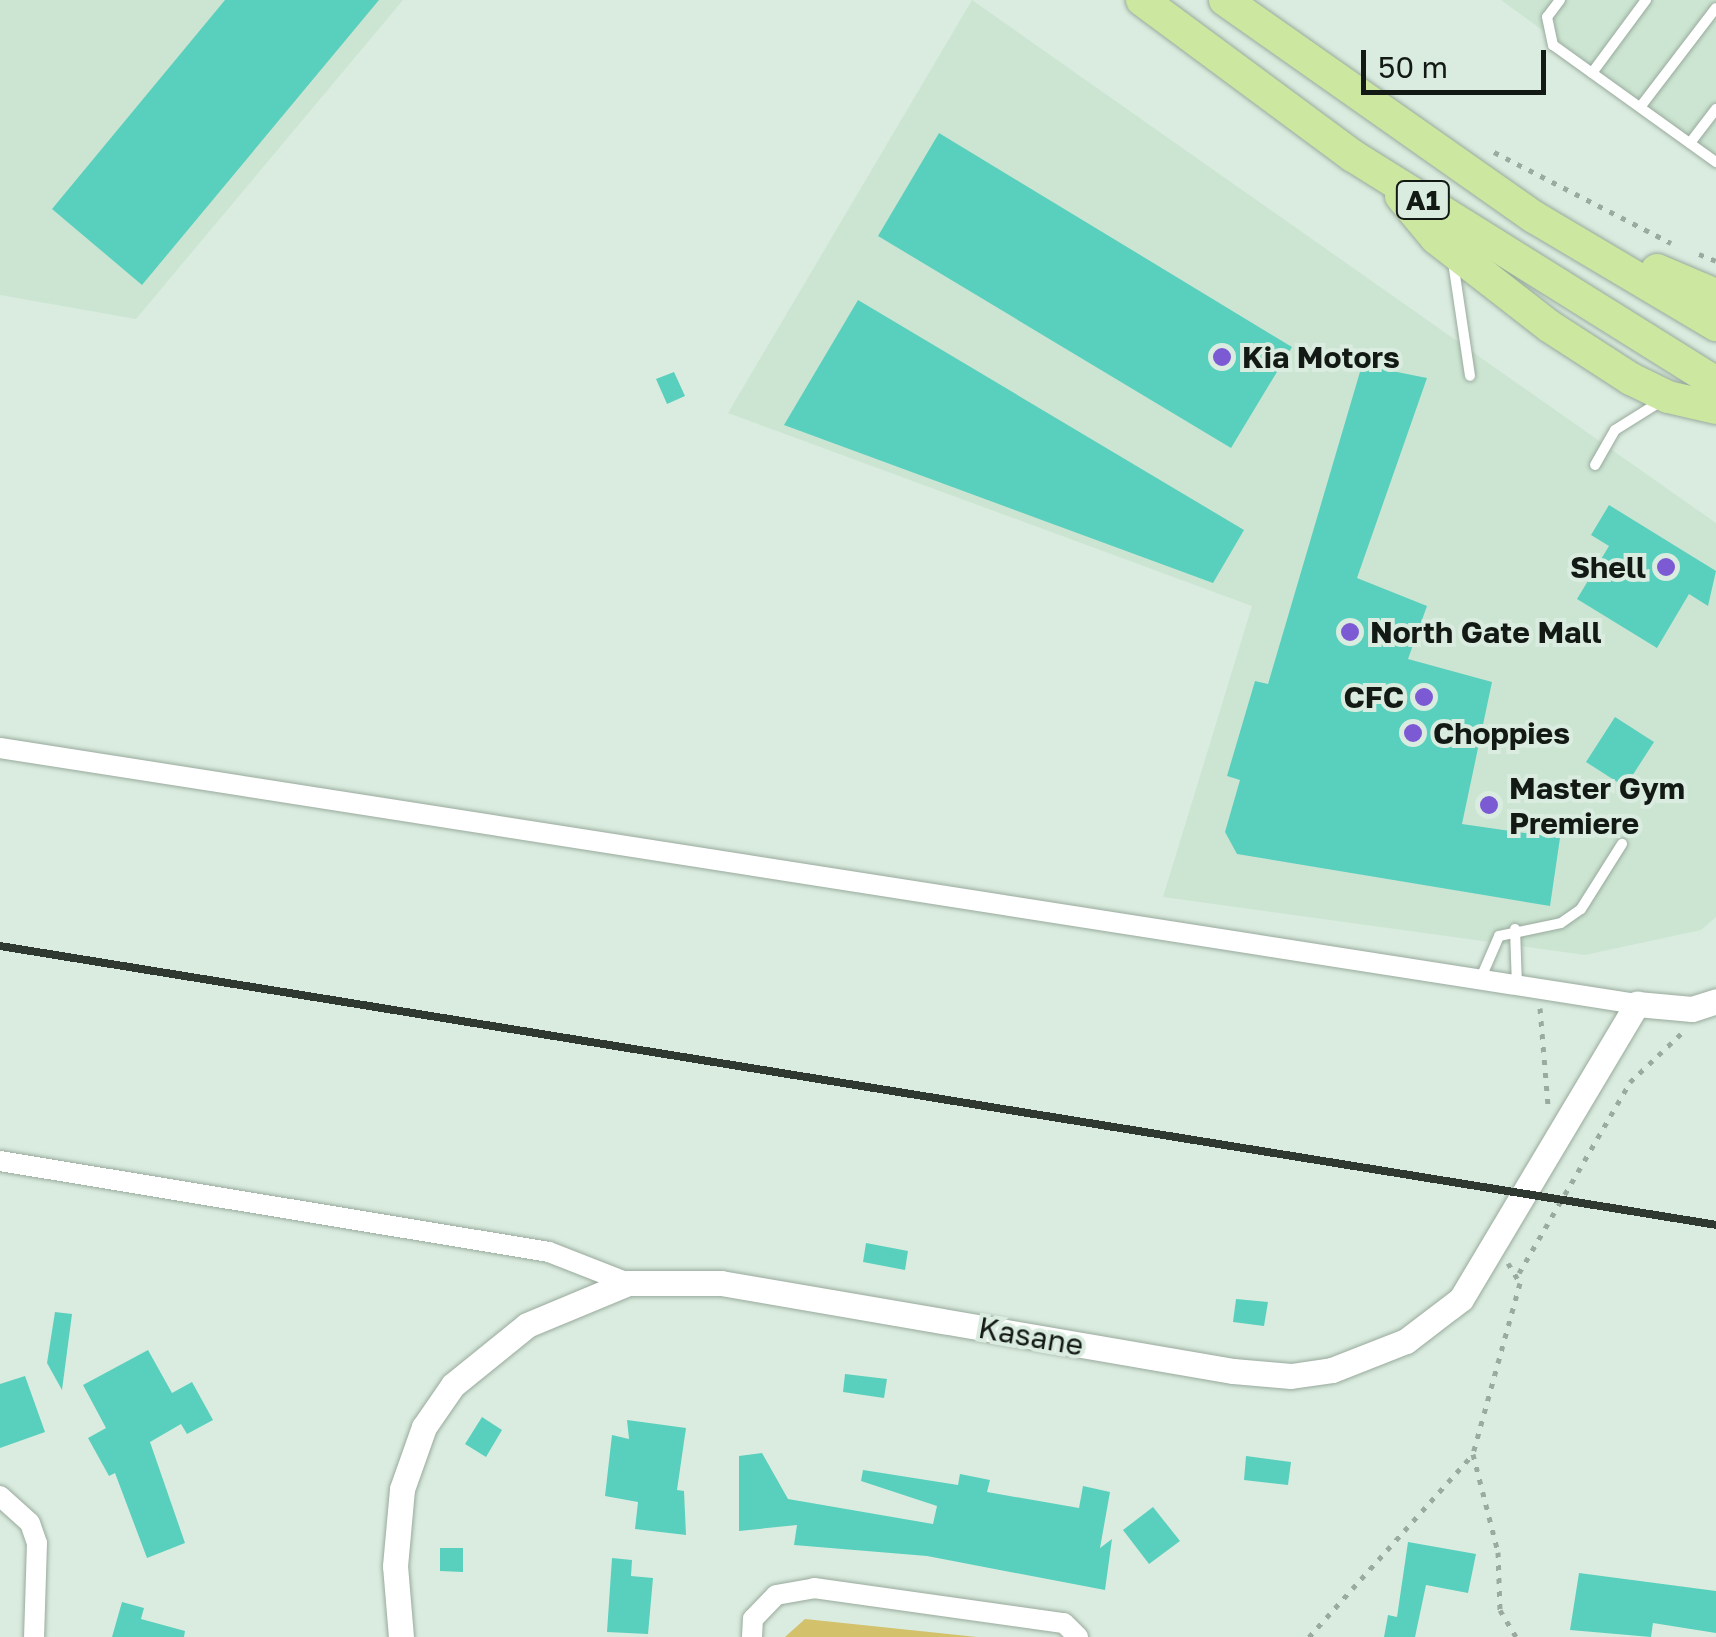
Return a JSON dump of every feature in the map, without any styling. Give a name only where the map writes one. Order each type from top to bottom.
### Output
[{"type":"highway","name":"A1","points":[[1142,0],[1384,176],[1716,383]]},
{"type":"highway","name":"A1","points":[[1225,0],[1534,217],[1716,325]]},
{"type":"highway","points":[[1384,176],[1451,251],[1549,326],[1668,397],[1716,408]]},
{"type":"highway","points":[[1534,217],[1578,230],[1716,295]]},
{"type":"street","points":[[0,748],[590,835],[1540,990],[1637,1004],[1704,1005]]},
{"type":"street","name":"Kasane","points":[[400,1637],[395,1566],[402,1489],[424,1427],[453,1385],[500,1343],[570,1304],[628,1283],[721,1283],[1291,1376],[1366,1360],[1406,1342],[1461,1298],[1494,1251],[1637,1004]]},
{"type":"street","points":[[0,1161],[549,1252],[628,1283]]},
{"type":"street","points":[[0,1496],[30,1523],[38,1543],[34,1637]]},
{"type":"street","points":[[752,1637],[752,1619],[763,1606],[776,1596],[814,1588],[1064,1623],[1078,1637]]},
{"type":"lane","points":[[1560,0],[1546,29],[1552,44],[1716,162]]},
{"type":"lane","points":[[1592,73],[1646,0]]},
{"type":"lane","points":[[1641,106],[1716,8]]},
{"type":"lane","points":[[1690,143],[1716,109]]},
{"type":"lane","points":[[1451,251],[1470,376]]},
{"type":"lane","points":[[1596,466],[1615,430],[1668,397]]},
{"type":"lane","points":[[1480,980],[1499,936],[1514,929],[1562,923],[1582,908],[1622,844]]},
{"type":"lane","points":[[1514,929],[1518,986]]},
{"type":"path","points":[[1488,148],[1716,261]]},
{"type":"path","points":[[1540,990],[1545,1094],[1553,1120],[1564,1130]]},
{"type":"path","points":[[1310,1637],[1473,1454],[1519,1273],[1630,1082],[1678,1040],[1704,1005]]},
{"type":"path","points":[[1494,1251],[1519,1273]]},
{"type":"path","points":[[1473,1454],[1498,1552],[1500,1610],[1516,1637]]},
{"type":"shaded area","points":[[0,0],[403,0],[136,319],[0,295]]},
{"type":"shaded area","points":[[972,0],[1716,523],[1716,917],[1701,930],[1585,955],[1163,897],[1252,606],[728,413]]},
{"type":"shaded area","points":[[1501,0],[1716,0],[1716,156]]},
{"type":"shaded area","points":[[805,1619],[977,1637],[785,1637]]},
{"type":"building","points":[[225,0],[379,0],[142,285],[52,209]]},
{"type":"building","points":[[939,133],[1292,347],[1231,448],[878,236]]},
{"type":"building","points":[[858,300],[1244,530],[1213,583],[784,425]]},
{"type":"building","name":"North Gate Mall","points":[[1362,365],[1427,378],[1357,578],[1427,606],[1408,659],[1492,682],[1462,824],[1560,838],[1550,906],[1237,854],[1225,832],[1240,780],[1227,776],[1255,681],[1268,684]]},
{"type":"building","points":[[674,372],[685,396],[667,404],[656,379]]},
{"type":"building","points":[[1609,505],[1716,571],[1708,606],[1689,594],[1657,648],[1577,599],[1609,546],[1591,535]]},
{"type":"building","points":[[1615,717],[1654,742],[1625,787],[1586,762]]},
{"type":"building","points":[[866,1243],[908,1251],[905,1270],[863,1262]]},
{"type":"building","points":[[1236,1299],[1268,1302],[1264,1326],[1233,1322]]},
{"type":"building","points":[[55,1312],[72,1314],[62,1390],[47,1363]]},
{"type":"building","points":[[148,1350],[172,1393],[192,1382],[213,1420],[187,1434],[181,1424],[150,1442],[185,1543],[147,1558],[115,1473],[109,1476],[88,1438],[106,1428],[83,1385]]},
{"type":"building","points":[[845,1374],[887,1379],[884,1398],[843,1392]]},
{"type":"building","points":[[25,1376],[45,1432],[0,1448],[0,1384]]},
{"type":"building","points":[[482,1417],[502,1430],[486,1457],[465,1444]]},
{"type":"building","points":[[627,1420],[686,1428],[677,1490],[684,1491],[686,1535],[635,1529],[638,1502],[605,1496],[612,1435],[629,1439]]},
{"type":"building","points":[[762,1453],[788,1499],[933,1524],[937,1506],[861,1481],[863,1470],[958,1485],[960,1474],[990,1480],[987,1492],[1079,1508],[1083,1486],[1110,1492],[1100,1548],[1112,1539],[1105,1590],[927,1556],[794,1545],[797,1525],[739,1531],[739,1456]]},
{"type":"building","points":[[1246,1456],[1291,1462],[1288,1485],[1244,1480]]},
{"type":"building","points":[[1153,1507],[1180,1541],[1149,1564],[1123,1530]]},
{"type":"building","points":[[1408,1542],[1476,1554],[1468,1593],[1426,1585],[1415,1637],[1384,1637],[1388,1615],[1397,1617]]},
{"type":"building","points":[[440,1548],[463,1548],[463,1572],[440,1571]]},
{"type":"building","points":[[612,1558],[632,1560],[631,1576],[653,1578],[648,1634],[607,1632]]},
{"type":"building","points":[[1579,1573],[1716,1591],[1716,1633],[1653,1623],[1651,1637],[1570,1630]]},
{"type":"building","points":[[122,1602],[144,1608],[141,1619],[185,1631],[184,1637],[112,1637]]},
{"type":"railway","points":[[0,946],[1716,1225]]},
{"type":"place","name":"Kia Motors","points":[[1222,357]]},
{"type":"place","name":"Shell","points":[[1666,567]]},
{"type":"place","name":"North Gate Mall","points":[[1350,632]]},
{"type":"place","name":"CFC","points":[[1424,697]]},
{"type":"place","name":"Choppies","points":[[1413,733]]},
{"type":"place","name":"Master Gym Premiere","points":[[1489,805]]}]
